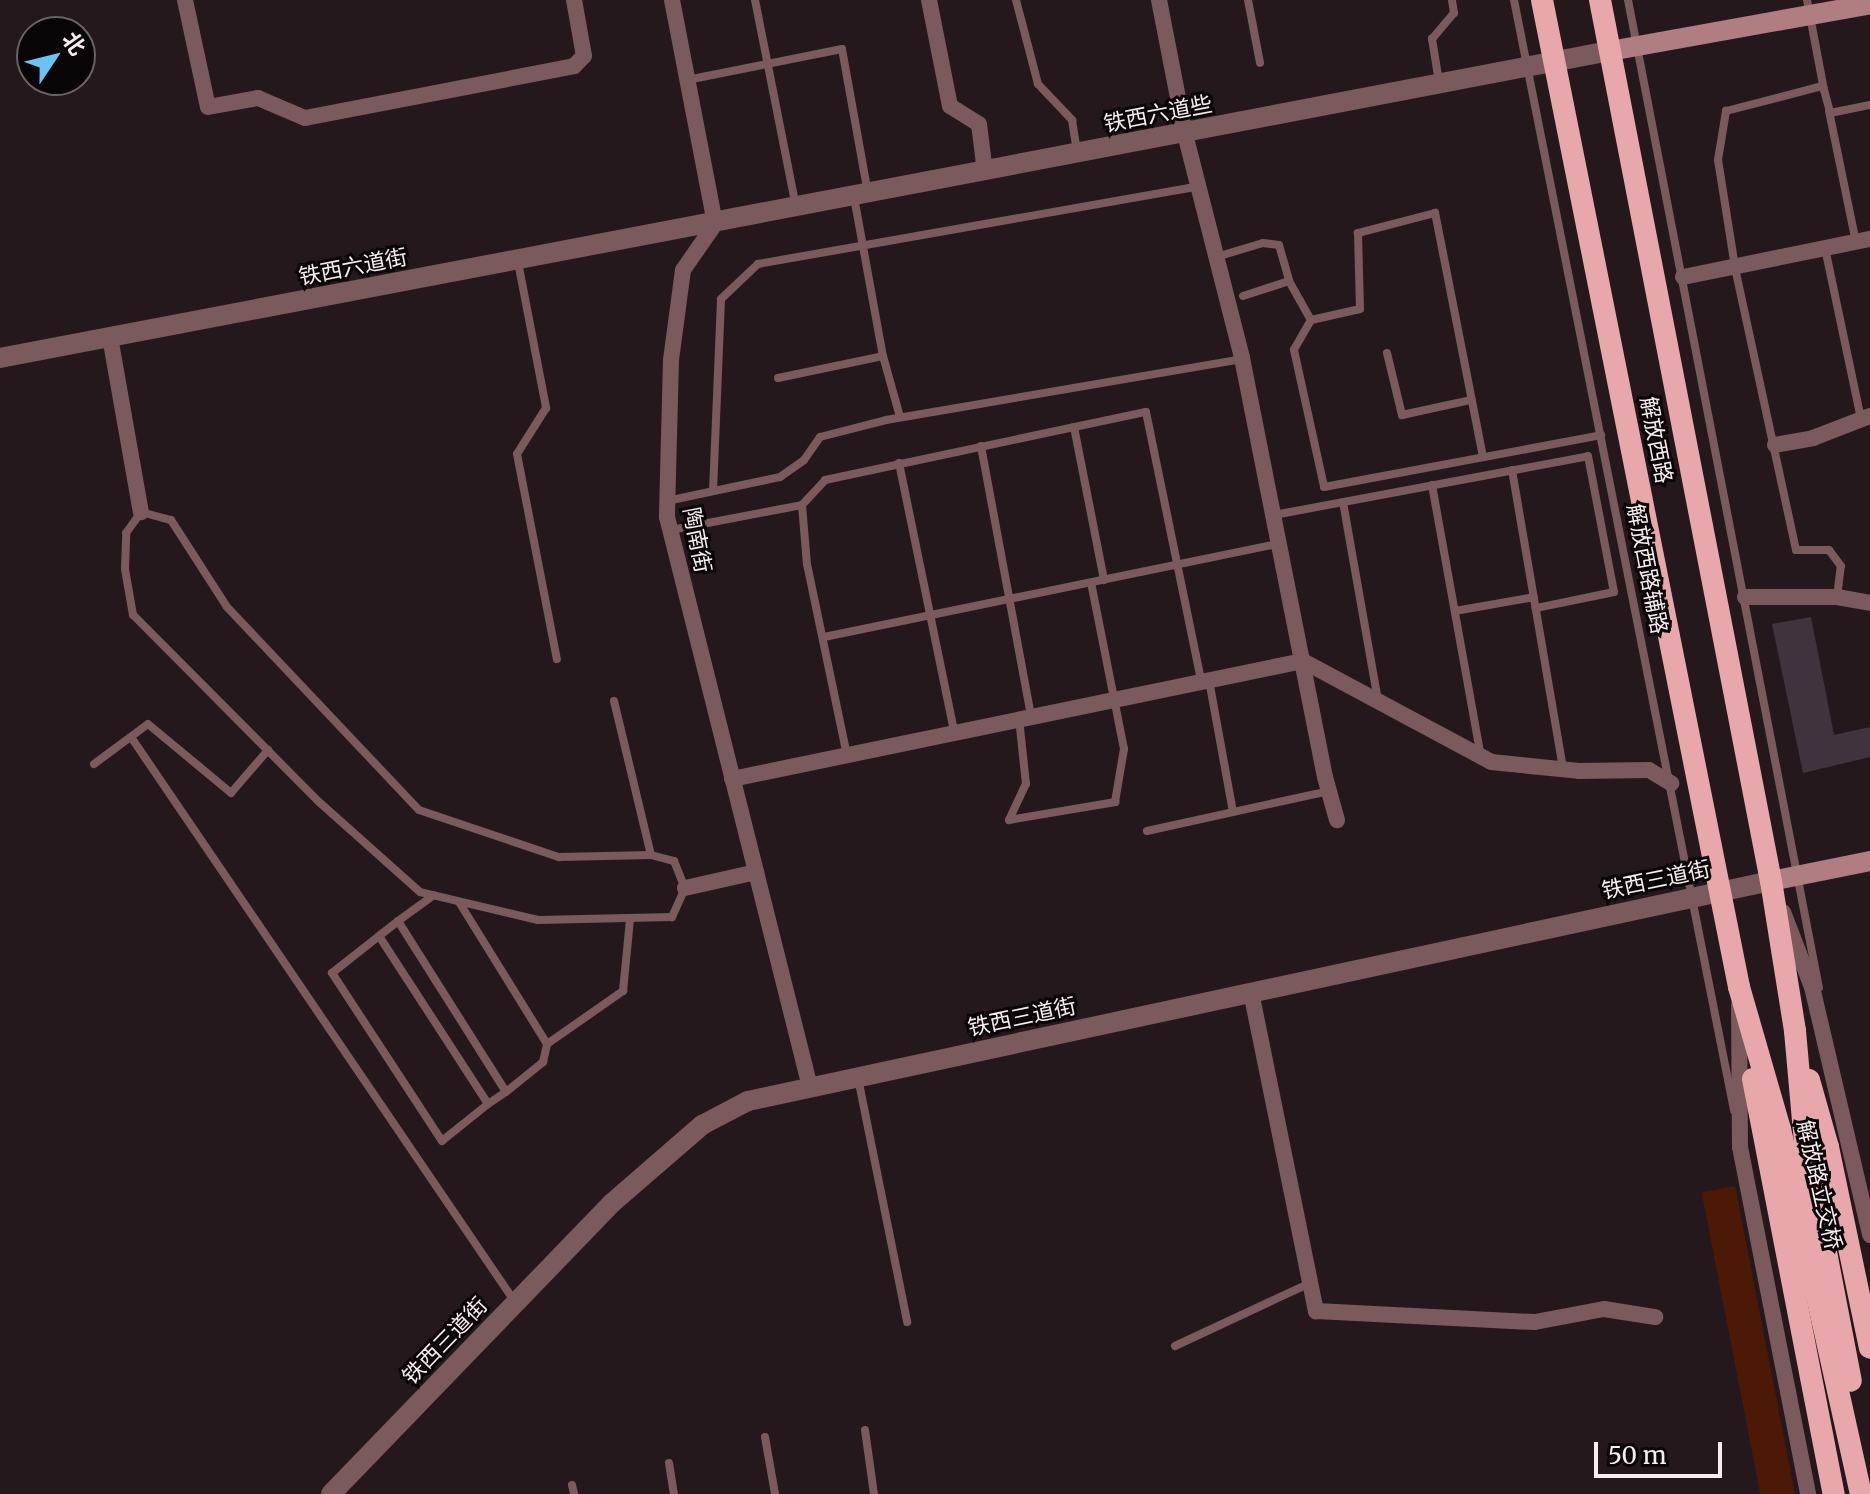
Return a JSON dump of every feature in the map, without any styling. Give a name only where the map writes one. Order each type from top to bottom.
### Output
[{"type":"highway","name":"解放西路","points":[[1542,0],[1719,890]]},
{"type":"highway","name":"解放西路","points":[[1600,0],[1771,881]]},
{"type":"highway","name":"解放路立交桥","points":[[1771,881],[1795,1031],[1805,1143],[1870,1476]]},
{"type":"highway","name":"解放路立交桥","points":[[1719,890],[1739,987],[1780,1129],[1861,1494]]},
{"type":"highway","points":[[1739,987],[1764,1147],[1834,1494]]},
{"type":"highway","points":[[1795,1031],[1828,1147],[1870,1348]]},
{"type":"main road","points":[[1610,51],[1808,8],[1870,4]]},
{"type":"main road","name":"铁西三道街","points":[[1771,881],[1870,861]]},
{"type":"street","points":[[185,0],[208,107],[258,98],[305,118],[574,66],[584,56],[574,0]]},
{"type":"street","points":[[672,0],[715,224]]},
{"type":"street","points":[[929,0],[950,106],[979,124],[985,172]]},
{"type":"street","points":[[1159,0],[1185,134],[1242,358],[1337,820]]},
{"type":"street","name":"铁西六道些","points":[[715,224],[1610,51]]},
{"type":"street","name":"铁西六道街","points":[[0,358],[715,224]]},
{"type":"street","name":"陶南街","points":[[715,224],[683,270],[671,360],[667,501],[670,531],[810,1087]]},
{"type":"street","points":[[1683,277],[1863,241]]},
{"type":"street","points":[[110,337],[141,512]]},
{"type":"street","points":[[1775,445],[1813,438],[1865,417]]},
{"type":"street","points":[[1745,597],[1837,597],[1870,603]]},
{"type":"street","points":[[732,779],[1303,661],[1491,762],[1564,770],[1649,770],[1671,783]]},
{"type":"street","points":[[685,888],[756,872]]},
{"type":"street","points":[[1771,881],[1812,987],[1870,1235]]},
{"type":"street","name":"铁西三道街","points":[[339,1491],[612,1203],[702,1125],[748,1101],[1771,881]]},
{"type":"street","points":[[1739,987],[1740,1147],[1808,1494]]},
{"type":"street","points":[[1251,992],[1316,1311],[1535,1322],[1604,1309],[1655,1317]]},
{"type":"lane","points":[[755,0],[796,208]]},
{"type":"lane","points":[[1016,0],[1038,84],[1072,120],[1078,154]]},
{"type":"lane","points":[[1248,0],[1260,63]]},
{"type":"lane","points":[[1440,85],[1432,39],[1454,13],[1452,0]]},
{"type":"lane","name":"解放西路辅路","points":[[1514,0],[1694,896],[1740,1147]]},
{"type":"lane","points":[[1628,0],[1799,875],[1834,1072]]},
{"type":"lane","points":[[1808,8],[1823,86],[1863,241]]},
{"type":"lane","points":[[687,80],[842,49],[861,195],[862,245],[883,356],[900,417]]},
{"type":"lane","points":[[1823,86],[1726,111],[1718,160],[1735,267],[1796,550],[1829,550],[1841,566],[1837,597]]},
{"type":"lane","points":[[1830,113],[1870,105]]},
{"type":"lane","points":[[713,491],[721,299],[758,264],[1199,186]]},
{"type":"lane","points":[[1483,457],[1435,213],[1358,233],[1360,309],[1311,320],[1294,350],[1324,487],[1601,435]]},
{"type":"lane","points":[[1216,257],[1263,243],[1279,245],[1289,281],[1311,320]]},
{"type":"lane","points":[[1825,248],[1865,417]]},
{"type":"lane","points":[[518,261],[546,408],[517,454],[557,659]]},
{"type":"lane","points":[[1243,296],[1289,281]]},
{"type":"lane","points":[[1387,353],[1402,415],[1471,400]]},
{"type":"lane","points":[[778,378],[883,356]]},
{"type":"lane","points":[[667,501],[780,477],[804,460],[820,437],[900,417],[1242,358]]},
{"type":"lane","points":[[670,531],[802,505],[825,480],[1146,412],[1233,812]]},
{"type":"lane","points":[[1074,427],[1104,580]]},
{"type":"lane","points":[[981,446],[1025,718],[1026,784],[1009,820],[1115,802],[1124,749],[1091,583]]},
{"type":"lane","points":[[1274,515],[1588,456],[1614,592],[1536,608]]},
{"type":"lane","points":[[899,463],[954,732]]},
{"type":"lane","points":[[1512,470],[1564,770]]},
{"type":"lane","points":[[1432,485],[1481,757]]},
{"type":"lane","points":[[1343,502],[1378,702]]},
{"type":"lane","points":[[802,505],[807,564],[847,755]]},
{"type":"lane","points":[[141,512],[171,520],[227,607],[419,810],[559,857],[651,855],[674,861],[685,888],[672,917],[538,920],[420,892],[320,803],[133,615],[125,569],[126,533],[141,512]]},
{"type":"lane","points":[[824,637],[1280,544]]},
{"type":"lane","points":[[1455,611],[1534,597]]},
{"type":"lane","points":[[614,701],[651,855]]},
{"type":"lane","points":[[94,764],[148,724],[231,793],[268,750]]},
{"type":"lane","points":[[131,737],[516,1303]]},
{"type":"lane","points":[[1147,831],[1329,791]]},
{"type":"lane","points":[[434,895],[332,973],[442,1141],[543,1062],[547,1044],[623,991],[630,919]]},
{"type":"lane","points":[[459,902],[547,1044]]},
{"type":"lane","points":[[398,921],[506,1092]]},
{"type":"lane","points":[[379,936],[488,1104]]},
{"type":"lane","points":[[858,1077],[907,1322]]},
{"type":"lane","points":[[1175,1346],[1310,1283]]},
{"type":"lane","points":[[865,1430],[874,1494]]},
{"type":"lane","points":[[765,1437],[775,1494]]},
{"type":"lane","points":[[669,1463],[674,1494]]},
{"type":"shaded area","points":[[1735,1186],[1795,1493],[1760,1494],[1702,1192]]},
{"type":"building","points":[[1811,617],[1834,735],[1870,727],[1870,757],[1803,773],[1772,624]]}]
